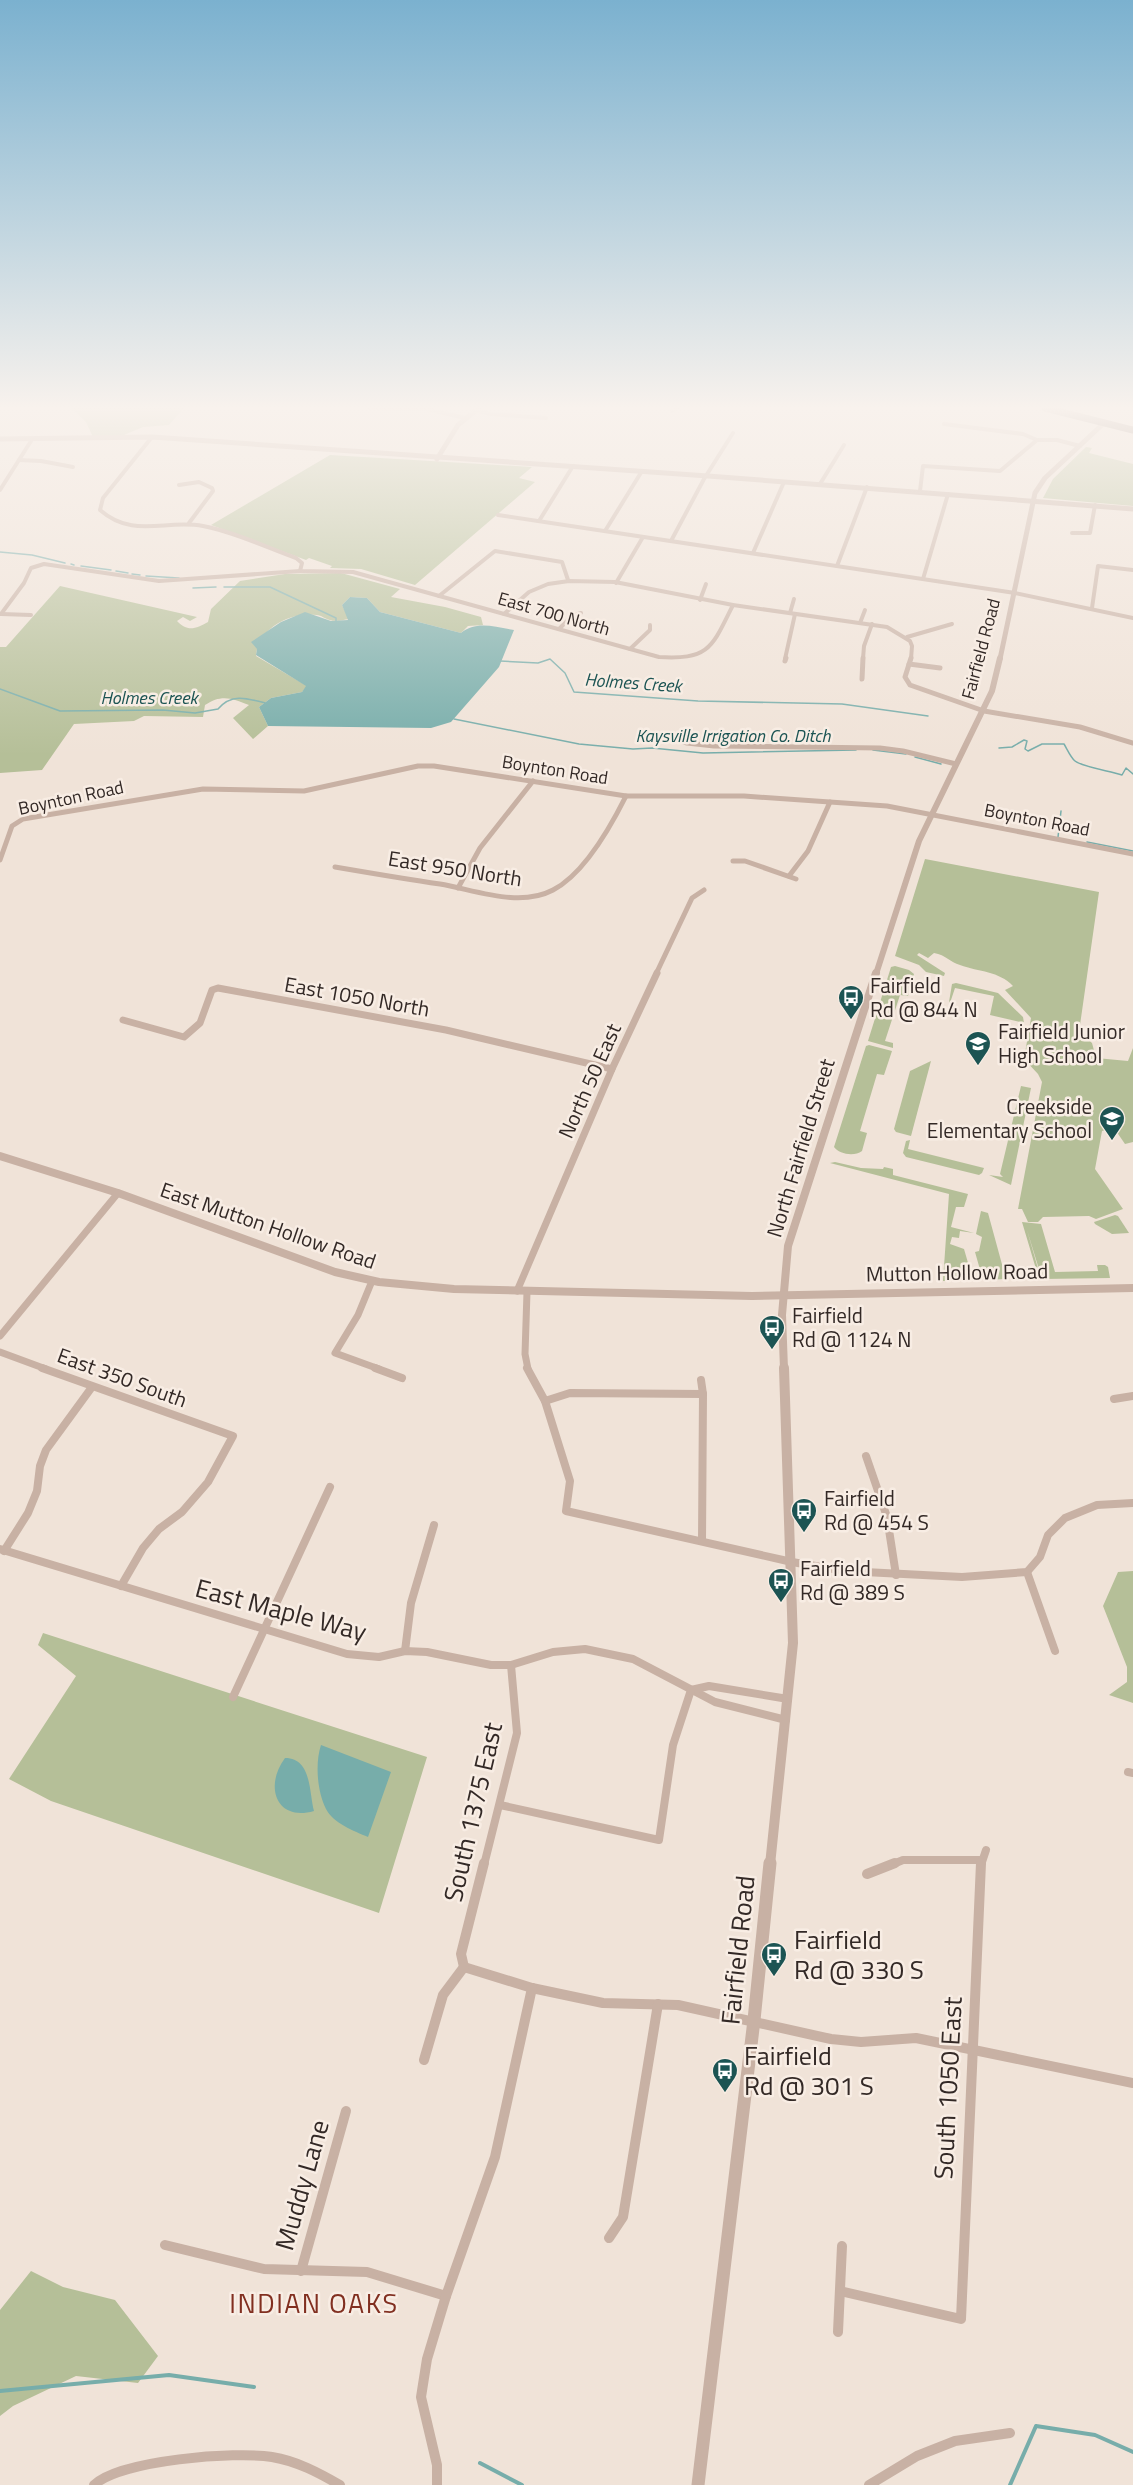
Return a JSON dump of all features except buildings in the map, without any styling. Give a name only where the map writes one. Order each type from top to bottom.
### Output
[{"type":"street","points":[[120,524],[126,526],[169,524]]},
{"type":"street","points":[[194,524],[296,558],[302,563],[300,571]]},
{"type":"street","points":[[559,524],[1015,593],[1132,618]]},
{"type":"street","points":[[605,531],[609,524]]},
{"type":"street","points":[[671,541],[680,524]]},
{"type":"street","points":[[753,553],[766,524]]},
{"type":"street","points":[[837,566],[853,524]]},
{"type":"street","points":[[923,579],[939,524]]},
{"type":"street","name":"Fairfield Road","points":[[956,764],[984,711],[998,672],[1029,524]]},
{"type":"street","points":[[1072,533],[1090,533],[1092,524]]},
{"type":"street","points":[[616,584],[643,537]]},
{"type":"street","points":[[439,596],[495,551],[562,562],[568,580]]},
{"type":"street","name":"East 700 North","points":[[1,614],[24,583],[31,568],[44,564],[175,581],[300,571],[353,572],[659,657],[692,658],[711,648],[733,605]]},
{"type":"street","points":[[1092,608],[1098,566],[1133,570]]},
{"type":"street","points":[[504,614],[529,591],[568,580],[616,584],[700,600],[887,627],[907,637],[914,650],[905,677],[910,685],[984,711],[1080,727],[1133,743]]},
{"type":"street","points":[[700,600],[706,584]]},
{"type":"street","points":[[785,661],[794,599]]},
{"type":"street","points":[[860,622],[865,610]]},
{"type":"street","points":[[559,629],[572,616],[581,613]]},
{"type":"street","points":[[1,614],[31,615]]},
{"type":"street","points":[[862,679],[865,673],[862,657],[872,624]]},
{"type":"street","points":[[907,637],[952,624]]},
{"type":"street","points":[[630,649],[650,630],[650,625]]},
{"type":"street","points":[[909,664],[940,668]]},
{"type":"street","points":[[671,738],[687,743],[724,746],[903,750],[956,764]]},
{"type":"street","name":"North Fairfield Street","points":[[792,1562],[784,1267],[794,1225],[879,960],[930,813],[956,764]]},
{"type":"street","name":"Boynton Road","points":[[0,860],[12,826],[24,819],[203,789],[304,791],[418,766],[626,796],[744,796],[887,806],[1133,854]]},
{"type":"street","points":[[458,888],[480,848],[534,781]]},
{"type":"street","name":"East 950 North","points":[[335,867],[508,898],[525,898],[553,891],[566,882],[621,809],[626,796]]},
{"type":"street","points":[[789,876],[808,851],[830,802]]},
{"type":"street","points":[[732,861],[745,861],[796,879]]},
{"type":"street","name":"North 50 East","points":[[517,1291],[612,1069],[692,898],[704,890]]},
{"type":"street","name":"East 1050 North","points":[[123,1020],[184,1037],[194,1032],[200,1025],[212,990],[218,988],[446,1030],[612,1069]]},
{"type":"street","name":"East Mutton Hollow Road","points":[[0,1156],[118,1193],[335,1272],[372,1281],[454,1289],[527,1292],[783,1295]]},
{"type":"street","points":[[0,1336],[118,1193]]},
{"type":"street","points":[[372,1281],[358,1315],[335,1353],[402,1378]]},
{"type":"street","name":"Mutton Hollow Road","points":[[783,1295],[1133,1288]]},
{"type":"street","points":[[527,1292],[525,1354],[528,1371],[544,1401],[570,1481],[566,1511],[792,1562],[845,1571],[962,1577],[1027,1572],[1040,1557],[1046,1538],[1078,1510],[1115,1501],[1133,1503]]},
{"type":"street","name":"East 350 South","points":[[0,1352],[92,1388],[233,1436],[208,1482],[182,1512],[159,1528],[143,1548],[121,1586]]},
{"type":"street","points":[[701,1380],[703,1394],[702,1541]]},
{"type":"street","points":[[2,1550],[28,1512],[37,1491],[40,1466],[46,1450],[92,1388]]},
{"type":"street","points":[[544,1401],[570,1393],[703,1394]]},
{"type":"street","points":[[1114,1399],[1133,1396]]},
{"type":"street","points":[[866,1456],[887,1517],[896,1575]]},
{"type":"street","points":[[233,1697],[330,1487]]},
{"type":"street","points":[[405,1651],[411,1597],[434,1525]]},
{"type":"street","name":"East Maple Way","points":[[2,1550],[347,1654],[379,1657],[405,1651],[427,1652],[491,1665],[511,1665],[553,1652],[585,1648],[633,1659],[691,1690],[732,1707],[786,1719]]},
{"type":"street","name":"Fairfield Road","points":[[698,2485],[754,2020],[786,1719],[793,1643],[792,1562]]},
{"type":"street","points":[[1027,1572],[1055,1651]]},
{"type":"street","name":"South 1375 East","points":[[464,1967],[461,1954],[517,1733],[511,1665]]},
{"type":"street","points":[[500,1805],[659,1840],[673,1739],[681,1710],[691,1690],[709,1686],[788,1699]]},
{"type":"street","name":"South 1050 East","points":[[840,2291],[961,2319],[983,1855],[903,1860],[867,1874]]},
{"type":"street","points":[[424,2060],[443,1995],[464,1967],[532,1988],[603,2003],[678,2005],[841,2040],[861,2042],[916,2038],[1133,2083]]},
{"type":"street","points":[[437,2485],[437,2465],[421,2397],[427,2359],[446,2296],[495,2157],[532,1988]]},
{"type":"street","points":[[609,2238],[623,2217],[658,2004]]},
{"type":"street","name":"Muddy Lane","points":[[301,2271],[346,2111]]},
{"type":"street","points":[[165,2246],[264,2269],[367,2272],[446,2296]]},
{"type":"street","points":[[838,2332],[842,2246]]},
{"type":"street","points":[[869,2485],[917,2456],[955,2441],[1010,2433]]},
{"type":"street","points":[[94,2485],[104,2476],[149,2465],[235,2455],[271,2457],[311,2468],[340,2485]]},
{"type":"green space","points":[[486,524],[415,585],[361,569],[330,568],[332,566],[309,558],[306,560],[211,525]]},
{"type":"green space","points":[[341,573],[400,589],[391,597],[445,607],[481,617],[483,625],[468,626],[461,633],[380,612],[367,598],[350,597],[342,605],[349,619],[334,621],[319,615],[297,616],[278,624],[263,637],[256,656],[307,686],[302,692],[271,698],[259,707],[268,726],[253,739],[233,718],[249,705],[221,698],[205,705],[203,717],[144,716],[134,721],[74,724],[42,770],[0,773],[0,647],[6,647],[60,586],[197,617],[190,621],[183,617],[177,621],[184,627],[192,628],[208,622],[211,609],[240,581],[285,574]]},
{"type":"green space","points":[[925,859],[1099,892],[1079,1032],[1092,1043],[1096,1058],[1128,1061],[1133,1048],[1133,1142],[1125,1144],[1114,1128],[1102,1131],[1095,1169],[1123,1209],[1096,1219],[1089,1216],[1043,1217],[1038,1222],[1028,1222],[1022,1209],[1018,1209],[1042,1082],[1024,1059],[1031,1018],[1005,990],[1013,986],[1001,977],[960,965],[934,953],[928,958],[919,953],[917,955],[945,973],[944,976],[926,972],[919,965],[895,956]]},
{"type":"green space","points":[[895,966],[914,974],[908,996],[900,995],[885,1041],[893,1043],[893,1048],[868,1041],[891,967]]},
{"type":"green space","points":[[952,984],[998,993],[1023,1017],[1024,1023],[990,1015],[994,996],[955,988],[950,1003]]},
{"type":"green space","points":[[866,1046],[892,1051],[884,1075],[877,1074],[860,1131],[867,1133],[862,1151],[847,1154],[834,1147]]},
{"type":"green space","points":[[931,1061],[911,1136],[896,1132],[894,1129],[910,1071]]},
{"type":"green space","points":[[1021,1086],[1031,1088],[1011,1185],[989,1175],[1003,1177],[1000,1174]]},
{"type":"green space","points":[[910,1140],[908,1149],[984,1168],[982,1173],[979,1175],[906,1157],[903,1153],[906,1141]]},
{"type":"green space","points":[[830,1163],[861,1168],[893,1169],[893,1175],[968,1194],[964,1207],[956,1207],[951,1227],[974,1233],[960,1231],[959,1238],[952,1237],[950,1244],[964,1249],[973,1280],[943,1281],[949,1194]]},
{"type":"green space","points":[[981,1211],[988,1213],[1006,1279],[983,1280],[975,1252],[979,1251],[982,1237],[976,1234]]},
{"type":"green space","points":[[1115,1215],[1129,1233],[1112,1234],[1094,1222]]},
{"type":"green space","points":[[1022,1222],[1041,1224],[1055,1272],[1098,1271],[1097,1265],[1105,1265],[1108,1267],[1110,1278],[1042,1279],[1027,1230],[1041,1279],[1039,1279]]},
{"type":"green space","points":[[1133,1571],[1133,1703],[1109,1695],[1127,1682],[1127,1667],[1103,1606],[1118,1572]]},
{"type":"green space","points":[[43,1633],[427,1757],[379,1913],[51,1801],[9,1779],[76,1676],[38,1645]]},
{"type":"green space","points":[[31,2271],[63,2287],[115,2300],[158,2356],[138,2383],[76,2376],[13,2406],[0,2416],[0,2310]]},
{"type":"water","points":[[350,597],[367,598],[380,612],[461,633],[479,626],[514,630],[499,667],[451,722],[431,728],[268,726],[259,707],[271,698],[302,692],[306,686],[256,655],[257,649],[251,642],[281,622],[305,612],[331,621],[348,620],[342,605]]},
{"type":"water","points":[[321,1745],[391,1772],[368,1837],[339,1822],[326,1809],[318,1777]]},
{"type":"water","points":[[285,1758],[294,1760],[305,1770],[314,1811],[301,1813],[290,1811],[277,1799],[275,1780]]},
{"type":"waterway","points":[[0,552],[32,555],[65,563]]},
{"type":"waterway","points":[[81,566],[111,570]]},
{"type":"waterway","points":[[116,571],[128,573]]},
{"type":"waterway","points":[[132,574],[140,575]]},
{"type":"waterway","points":[[146,576],[179,578]]},
{"type":"waterway","points":[[193,588],[216,587]]},
{"type":"waterway","points":[[224,587],[270,587],[336,618],[336,622]]},
{"type":"waterway","name":"Holmes Creek","points":[[500,661],[538,663],[550,659],[565,673],[574,692],[698,701],[842,704],[928,716]]},
{"type":"waterway","name":"Holmes Creek","points":[[0,689],[60,711],[163,710],[195,713],[218,709],[228,701],[240,698],[265,703]]},
{"type":"waterway","name":"Kaysville Irrigation Co. Ditch","points":[[454,719],[579,744],[633,749],[652,748],[703,753],[856,750]]},
{"type":"waterway","name":"Holmes Creek","points":[[999,748],[1012,747],[1024,740],[1027,741],[1025,749],[1028,751],[1042,744],[1064,744],[1072,758],[1079,763],[1122,775],[1126,768],[1133,774]]},
{"type":"waterway","name":"Kaysville Irrigation Co. Ditch","points":[[873,750],[906,754]]},
{"type":"waterway","name":"Kaysville Irrigation Co. Ditch","points":[[915,757],[941,764]]},
{"type":"waterway","name":"Kaysville Irrigation Co. Ditch","points":[[1058,837],[1061,811]]},
{"type":"waterway","name":"Kaysville Irrigation Co. Ditch","points":[[1087,842],[1133,851]]},
{"type":"waterway","points":[[0,2391],[169,2375],[254,2387]]},
{"type":"waterway","points":[[1010,2485],[1036,2426],[1095,2435],[1133,2452]]},
{"type":"waterway","points":[[480,2463],[522,2485]]},
{"type":"place","name":"Fairfield Rd @ 844 N","points":[[851,1021]]},
{"type":"place","name":"Fairfield Junior High School","points":[[978,1067]]},
{"type":"place","name":"Creekside Elementary School","points":[[1112,1142]]},
{"type":"place","name":"Fairfield Rd @ 1124 N","points":[[772,1351]]},
{"type":"place","name":"Fairfield Rd @ 454 S","points":[[804,1534]]},
{"type":"place","name":"Fairfield Rd @ 389 S","points":[[781,1604]]},
{"type":"place","name":"Fairfield Rd @ 330 S","points":[[774,1978]]},
{"type":"place","name":"Fairfield Rd @ 301 S","points":[[725,2094]]},
{"type":"district","name":"INDIAN OAKS","points":[[314,2304]]}]
